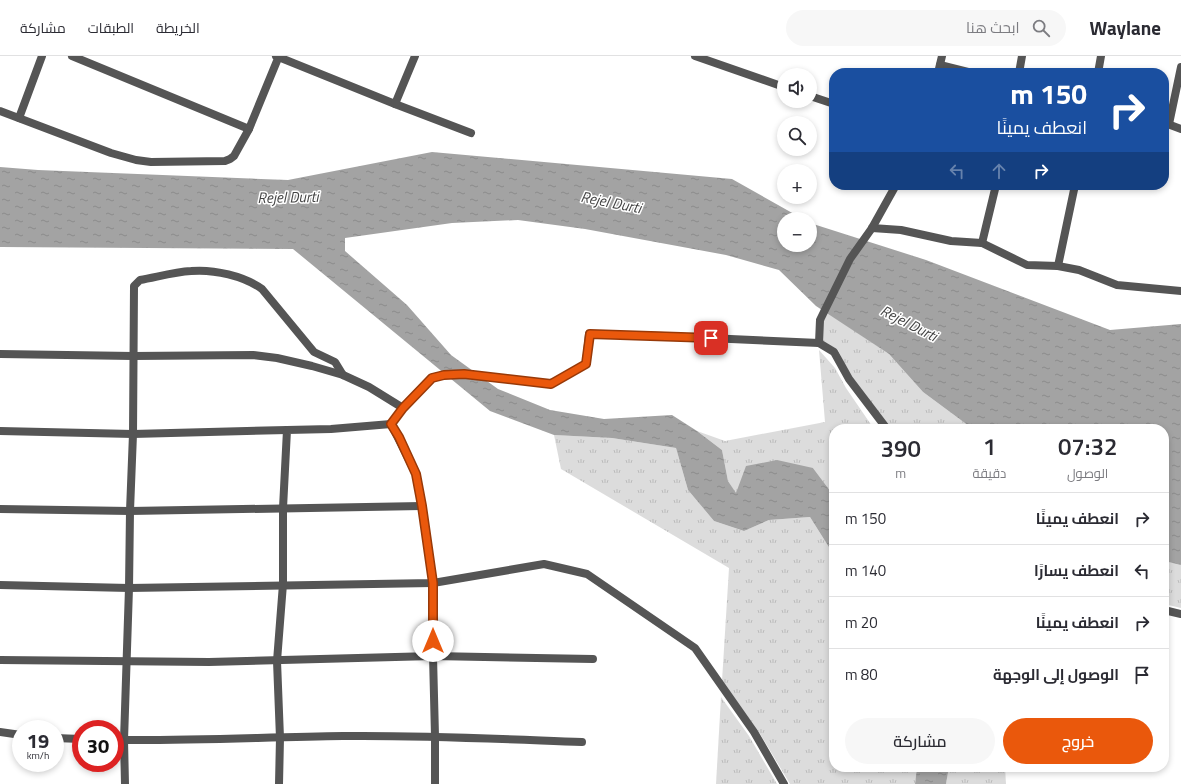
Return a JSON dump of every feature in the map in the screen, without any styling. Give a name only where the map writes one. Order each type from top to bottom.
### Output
[{"type":"street","points":[[19,118],[42,56]]},
{"type":"street","points":[[72,56],[249,129]]},
{"type":"street","points":[[0,111],[110,153],[136,160],[151,162],[225,161],[230,160],[234,156],[249,129],[278,56],[395,104],[471,133]]},
{"type":"street","points":[[395,104],[415,56]]},
{"type":"street","points":[[695,56],[777,85]]},
{"type":"street","points":[[939,68],[942,56]]},
{"type":"street","points":[[1020,68],[1022,56]]},
{"type":"street","points":[[1099,68],[1101,56]]},
{"type":"street","points":[[1169,112],[1181,67]]},
{"type":"street","points":[[817,98],[829,102]]},
{"type":"street","points":[[1169,124],[1181,129]]},
{"type":"street","points":[[819,343],[820,320],[850,259],[872,228],[893,190]]},
{"type":"street","points":[[982,243],[995,190]]},
{"type":"street","points":[[1058,266],[1074,190]]},
{"type":"street","points":[[872,228],[901,230],[951,241],[982,243],[1028,265],[1058,266],[1079,270],[1111,284],[1181,291]]},
{"type":"street","points":[[126,784],[124,740],[133,434],[134,286],[136,282],[192,271],[211,271],[232,275],[254,283],[262,289],[314,352],[335,362],[344,375]]},
{"type":"street","points":[[0,430],[133,434],[331,429],[391,424],[403,408],[432,378],[444,375],[464,374],[551,384],[586,364],[590,334],[819,343],[834,352],[849,379],[883,424]]},
{"type":"street","points":[[0,354],[133,356],[253,355],[277,358],[344,375],[369,387],[403,408]]},
{"type":"street","points":[[391,424],[399,437],[416,474],[433,583],[435,784]]},
{"type":"street","points":[[279,784],[280,738],[278,661],[283,584],[283,508],[287,430]]},
{"type":"street","points":[[0,509],[130,510],[422,506]]},
{"type":"street","points":[[0,585],[129,588],[283,584],[433,583],[544,564],[586,574],[695,648],[754,732],[784,784]]},
{"type":"street","points":[[1169,611],[1181,614]]},
{"type":"street","points":[[0,660],[209,662],[433,656],[593,658]]},
{"type":"street","points":[[0,732],[12,734]]},
{"type":"street","points":[[124,740],[174,741],[342,736],[435,736],[582,742]]},
{"type":"green space","points":[[828,313],[889,354],[923,392],[966,424],[887,424],[851,377],[838,350],[823,341],[823,321]]},
{"type":"green space","points":[[819,350],[835,368],[846,388],[871,424],[829,424],[829,489],[813,468],[736,494],[728,481],[722,450],[697,431],[725,441],[825,422]]},
{"type":"green space","points":[[554,435],[612,438],[676,448],[688,490],[714,521],[744,531],[769,520],[810,517],[829,547],[829,772],[916,772],[915,784],[790,784],[759,732],[722,681],[729,568],[561,469]]},
{"type":"green space","points":[[1169,562],[1181,565],[1181,608],[1169,605]]},
{"type":"green space","points":[[721,697],[749,736],[777,784],[716,784]]},
{"type":"green space","points":[[948,772],[1005,772],[1006,784],[946,784]]},
{"type":"water","name":"Rejel Durti","points":[[432,152],[732,179],[791,212],[777,212],[777,252],[817,252],[817,225],[926,260],[1110,330],[1181,324],[1181,565],[1169,562],[1169,424],[966,424],[923,392],[889,354],[816,306],[779,270],[726,255],[585,229],[518,220],[452,223],[345,238],[345,251],[407,305],[451,355],[498,389],[550,410],[604,419],[672,415],[697,431],[722,450],[728,481],[736,493],[746,466],[777,460],[813,468],[829,489],[829,547],[810,517],[769,520],[744,531],[714,521],[688,490],[676,448],[612,438],[554,435],[490,411],[293,249],[0,247],[0,167],[38,170],[288,180]]},
{"type":"water","points":[[916,772],[948,772],[946,784],[915,784]]},
{"type":"route","points":[[433,641],[433,583],[416,474],[399,437],[391,424],[403,408],[432,378],[444,375],[464,374],[551,384],[586,364],[590,334],[711,338]]}]
